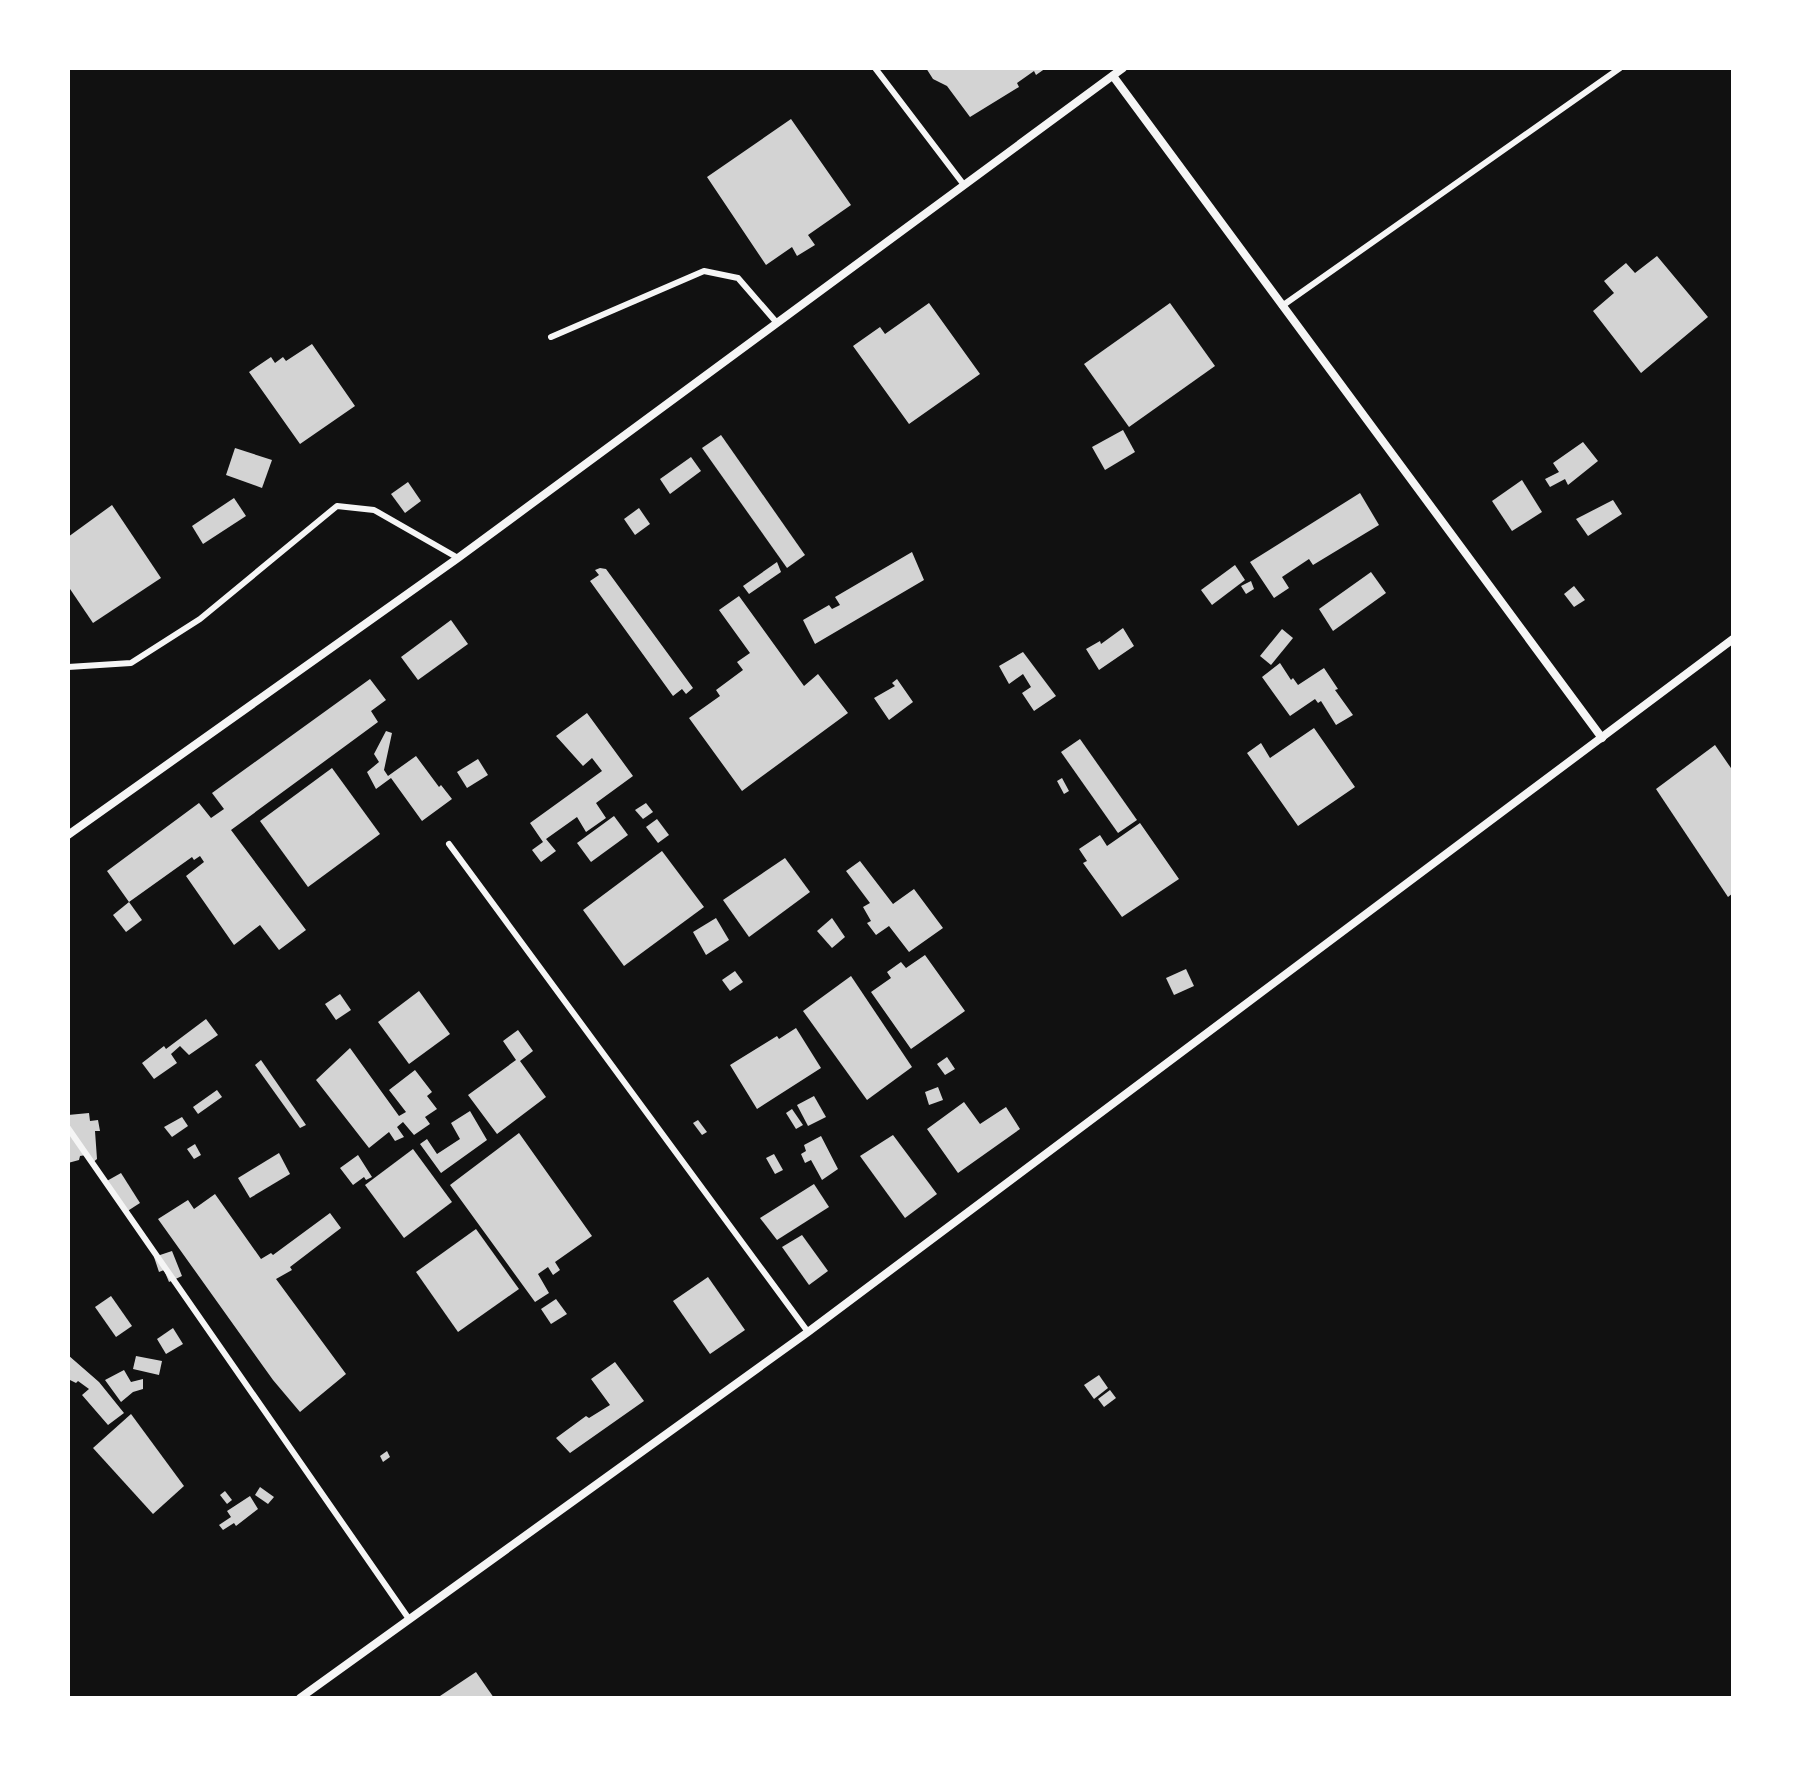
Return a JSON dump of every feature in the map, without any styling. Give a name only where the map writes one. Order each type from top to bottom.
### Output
[{"type":"street","points":[[68,835],[458,558],[1113,72],[1123,68]]},
{"type":"street","points":[[1113,72],[1602,738]]},
{"type":"street","points":[[300,1698],[808,1332],[1733,639]]},
{"type":"lane","points":[[875,68],[964,185]]},
{"type":"lane","points":[[1282,306],[1620,68]]},
{"type":"lane","points":[[551,337],[704,271],[738,278],[777,323]]},
{"type":"lane","points":[[68,667],[131,663],[200,619],[337,506],[374,510],[458,558]]},
{"type":"lane","points":[[449,844],[808,1332]]},
{"type":"lane","points":[[68,1128],[409,1619]]},
{"type":"building","points":[[926,68],[1046,68],[1036,75],[1034,71],[1017,83],[1019,87],[970,117],[947,86],[933,79]]},
{"type":"building","points":[[791,119],[851,205],[808,235],[815,245],[797,256],[792,247],[766,265],[707,177]]},
{"type":"building","points":[[1657,256],[1708,317],[1641,373],[1593,311],[1614,293],[1604,281],[1626,263],[1635,273]]},
{"type":"building","points":[[929,303],[980,374],[909,424],[853,346],[880,327],[885,334]]},
{"type":"building","points":[[1170,303],[1215,366],[1129,427],[1084,364]]},
{"type":"building","points":[[312,344],[355,406],[300,444],[249,372],[271,357],[275,363],[283,357],[286,361]]},
{"type":"building","points":[[1123,430],[1135,452],[1105,470],[1092,447]]},
{"type":"building","points":[[721,435],[805,555],[787,568],[702,448]]},
{"type":"building","points":[[1583,442],[1598,461],[1568,485],[1565,479],[1550,487],[1545,479],[1559,472],[1553,463]]},
{"type":"building","points":[[235,448],[272,460],[262,488],[226,475]]},
{"type":"building","points":[[691,457],[701,471],[670,494],[660,479]]},
{"type":"building","points":[[1522,480],[1542,512],[1512,531],[1492,501]]},
{"type":"building","points":[[408,482],[421,501],[405,513],[391,494]]},
{"type":"building","points":[[1360,493],[1379,525],[1313,565],[1309,559],[1282,577],[1289,588],[1274,598],[1250,562]]},
{"type":"building","points":[[234,498],[246,516],[203,544],[192,526]]},
{"type":"building","points":[[1613,500],[1622,514],[1588,536],[1576,519]]},
{"type":"building","points":[[112,505],[161,578],[93,623],[68,586],[68,537]]},
{"type":"building","points":[[639,508],[650,524],[635,535],[624,519]]},
{"type":"building","points":[[912,552],[924,580],[815,644],[803,620],[829,605],[832,609],[840,605],[835,597]]},
{"type":"building","points":[[777,562],[781,572],[749,594],[743,586]]},
{"type":"building","points":[[1235,565],[1245,580],[1212,605],[1201,590]]},
{"type":"building","points":[[606,569],[693,688],[686,694],[682,689],[673,696],[590,581],[599,575],[595,570]]},
{"type":"building","points":[[1371,572],[1386,593],[1333,631],[1319,609]]},
{"type":"building","points":[[1251,581],[1254,589],[1246,594],[1241,586]]},
{"type":"building","points":[[1574,586],[1585,600],[1574,607],[1564,594]]},
{"type":"building","points":[[739,596],[804,686],[818,674],[848,713],[742,791],[689,718],[720,696],[716,690],[743,670],[737,662],[750,653],[719,610]]},
{"type":"building","points":[[451,620],[468,644],[418,680],[401,657]]},
{"type":"building","points":[[1123,628],[1134,646],[1099,670],[1086,649],[1100,641],[1101,644]]},
{"type":"building","points":[[1282,629],[1293,638],[1271,665],[1260,656]]},
{"type":"building","points":[[1023,652],[1056,696],[1034,711],[1022,693],[1031,687],[1023,674],[1009,684],[999,666]]},
{"type":"building","points":[[1280,663],[1298,685],[1324,668],[1353,715],[1336,725],[1321,701],[1318,703],[1315,699],[1290,716],[1262,677]]},
{"type":"building","points":[[370,679],[386,700],[371,711],[378,722],[231,830],[306,930],[279,950],[260,925],[234,945],[186,876],[204,862],[200,856],[194,860],[192,857],[129,902],[107,871],[199,803],[211,818],[224,809],[212,793]]},
{"type":"building","points":[[897,679],[913,702],[889,720],[874,698],[895,686],[892,683]]},
{"type":"building","points":[[587,713],[633,776],[596,803],[606,818],[586,832],[577,817],[546,839],[556,851],[541,862],[532,850],[543,842],[530,823],[602,771],[592,758],[583,766],[556,736]]},
{"type":"building","points":[[1314,728],[1355,787],[1298,826],[1247,753],[1261,743],[1270,758]]},
{"type":"building","points":[[386,731],[392,733],[384,770],[388,776],[416,756],[452,799],[422,821],[391,778],[376,789],[367,772],[379,762],[374,754]]},
{"type":"building","points":[[1080,739],[1137,820],[1118,833],[1061,752]]},
{"type":"building","points":[[1715,745],[1733,771],[1733,893],[1728,897],[1656,789]]},
{"type":"building","points":[[478,759],[488,775],[467,788],[457,772]]},
{"type":"building","points":[[332,768],[380,834],[308,887],[260,821]]},
{"type":"building","points":[[1062,778],[1069,791],[1064,794],[1057,781]]},
{"type":"building","points":[[646,803],[653,812],[643,819],[635,810]]},
{"type":"building","points":[[614,816],[628,835],[591,862],[577,843]]},
{"type":"building","points":[[657,819],[669,835],[658,843],[646,827]]},
{"type":"building","points":[[1140,823],[1179,879],[1122,917],[1083,863],[1087,861],[1079,849],[1100,835],[1107,846]]},
{"type":"building","points":[[662,851],[704,907],[624,966],[583,910]]},
{"type":"building","points":[[785,858],[810,892],[749,937],[723,900]]},
{"type":"building","points":[[860,861],[893,904],[914,889],[943,928],[909,952],[889,926],[876,935],[867,923],[871,921],[863,907],[870,903],[846,871]]},
{"type":"building","points":[[129,902],[142,920],[126,932],[113,915]]},
{"type":"building","points":[[716,918],[729,940],[706,955],[693,932]]},
{"type":"building","points":[[832,918],[845,937],[832,948],[817,931]]},
{"type":"building","points":[[925,955],[965,1011],[911,1049],[871,992],[891,978],[887,972],[901,962],[906,968]]},
{"type":"building","points":[[1186,969],[1194,986],[1174,995],[1166,978]]},
{"type":"building","points":[[735,971],[743,982],[730,991],[722,980]]},
{"type":"building","points":[[851,976],[912,1067],[867,1100],[803,1011]]},
{"type":"building","points":[[419,991],[450,1034],[409,1064],[378,1022]]},
{"type":"building","points":[[340,994],[351,1010],[336,1020],[325,1004]]},
{"type":"building","points":[[206,1019],[218,1035],[189,1055],[180,1046],[171,1054],[177,1063],[154,1079],[142,1063]]},
{"type":"building","points":[[796,1028],[821,1068],[757,1109],[730,1065]]},
{"type":"building","points":[[518,1030],[533,1051],[520,1061],[546,1097],[497,1134],[468,1095],[516,1060],[503,1041]]},
{"type":"building","points":[[350,1048],[399,1116],[406,1112],[389,1090],[415,1070],[432,1092],[427,1096],[437,1109],[425,1117],[430,1124],[414,1135],[403,1122],[397,1127],[404,1137],[395,1141],[389,1132],[369,1148],[316,1080]]},
{"type":"building","points":[[947,1057],[955,1069],[945,1075],[937,1064]]},
{"type":"building","points":[[261,1060],[306,1125],[300,1128],[255,1065]]},
{"type":"building","points":[[938,1087],[943,1100],[929,1105],[925,1092]]},
{"type":"building","points":[[217,1090],[222,1097],[198,1114],[193,1107]]},
{"type":"building","points":[[814,1096],[826,1117],[808,1126],[797,1105]]},
{"type":"building","points":[[964,1102],[980,1124],[1006,1107],[1020,1129],[958,1173],[927,1129]]},
{"type":"building","points":[[792,1109],[803,1125],[796,1129],[786,1113]]},
{"type":"building","points":[[470,1111],[487,1140],[441,1173],[420,1144],[427,1139],[437,1154],[460,1139],[451,1123]]},
{"type":"building","points":[[89,1113],[90,1121],[98,1120],[100,1131],[95,1131],[97,1159],[91,1164],[86,1155],[68,1163],[68,1115]]},
{"type":"building","points":[[182,1117],[188,1126],[172,1137],[164,1127]]},
{"type":"building","points":[[698,1120],[707,1132],[702,1135],[693,1123]]},
{"type":"building","points":[[519,1133],[592,1236],[555,1262],[560,1270],[553,1275],[548,1267],[538,1274],[549,1293],[535,1302],[450,1185]]},
{"type":"building","points":[[893,1135],[937,1194],[905,1218],[860,1156]]},
{"type":"building","points":[[821,1136],[838,1169],[822,1180],[811,1160],[805,1163],[801,1154],[806,1151],[804,1145]]},
{"type":"building","points":[[195,1144],[201,1155],[194,1159],[187,1149]]},
{"type":"building","points":[[413,1149],[452,1202],[404,1238],[365,1185]]},
{"type":"building","points":[[279,1153],[290,1174],[250,1198],[238,1178]]},
{"type":"building","points":[[774,1154],[783,1170],[775,1174],[766,1158]]},
{"type":"building","points":[[358,1155],[372,1177],[366,1180],[364,1177],[353,1185],[340,1168]]},
{"type":"building","points":[[121,1173],[140,1203],[126,1212],[105,1182]]},
{"type":"building","points":[[814,1184],[829,1207],[777,1240],[760,1218]]},
{"type":"building","points":[[215,1194],[261,1259],[271,1253],[273,1255],[330,1213],[341,1228],[290,1267],[292,1270],[276,1279],[346,1374],[300,1412],[273,1380],[158,1219],[188,1200],[194,1209]]},
{"type":"building","points":[[476,1229],[519,1289],[458,1332],[416,1272]]},
{"type":"building","points":[[802,1235],[828,1271],[809,1285],[782,1247]]},
{"type":"building","points":[[172,1251],[182,1276],[169,1282],[164,1270],[159,1272],[154,1257]]},
{"type":"building","points":[[708,1277],[745,1330],[710,1354],[673,1301]]},
{"type":"building","points":[[111,1296],[132,1326],[116,1337],[95,1307]]},
{"type":"building","points":[[556,1299],[567,1314],[551,1324],[541,1309]]},
{"type":"building","points":[[173,1328],[183,1344],[166,1354],[157,1339]]},
{"type":"building","points":[[68,1355],[99,1382],[124,1413],[108,1425],[82,1395],[89,1389],[78,1381],[68,1379]]},
{"type":"building","points":[[136,1356],[162,1361],[159,1375],[133,1369]]},
{"type":"building","points":[[615,1362],[644,1401],[570,1453],[556,1438],[586,1416],[589,1418],[610,1405],[591,1379]]},
{"type":"building","points":[[124,1370],[131,1382],[143,1379],[143,1389],[133,1392],[121,1402],[105,1380]]},
{"type":"building","points":[[1099,1375],[1108,1388],[1094,1399],[1084,1385]]},
{"type":"building","points":[[1110,1390],[1116,1398],[1104,1407],[1098,1399]]},
{"type":"building","points":[[131,1414],[184,1486],[153,1514],[93,1448]]},
{"type":"building","points":[[387,1451],[390,1457],[383,1462],[380,1456]]},
{"type":"building","points":[[260,1487],[274,1497],[268,1504],[255,1495]]},
{"type":"building","points":[[225,1491],[232,1500],[227,1504],[220,1495]]},
{"type":"building","points":[[250,1496],[258,1509],[236,1526],[234,1523],[223,1530],[219,1525],[231,1517],[227,1511]]},
{"type":"building","points":[[476,1672],[494,1698],[437,1698]]}]
